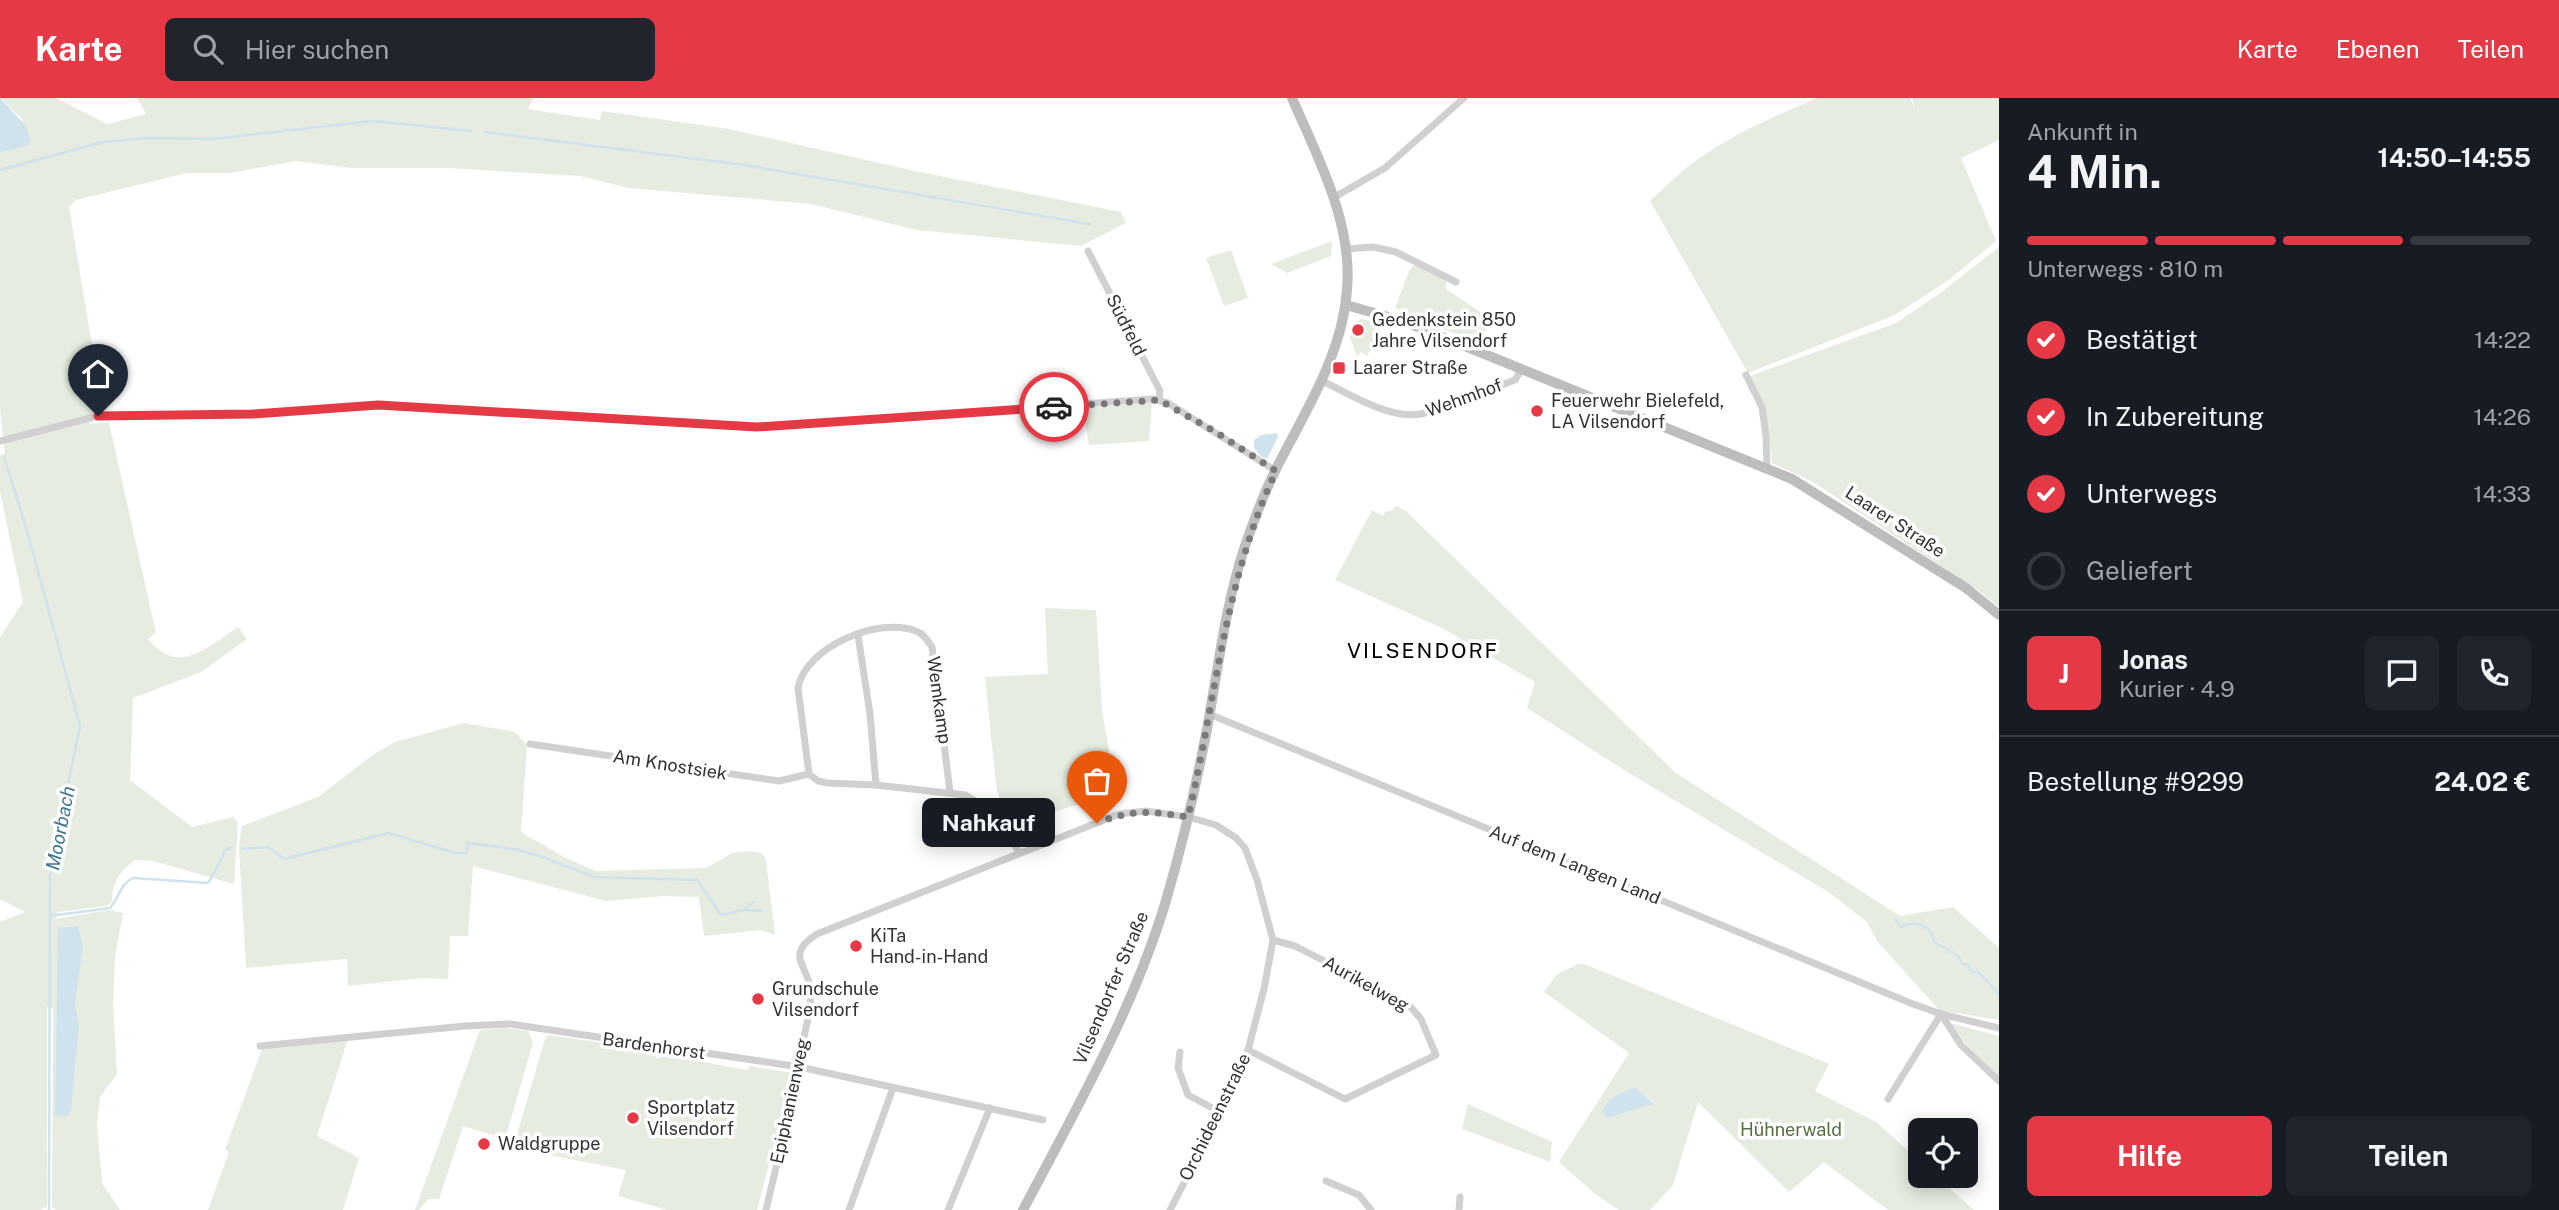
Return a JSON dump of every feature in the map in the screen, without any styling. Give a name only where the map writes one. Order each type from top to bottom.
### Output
[{"type":"main road","name":"Vilsendorfer Straße","points":[[1023,1210],[1095,1070],[1142,970],[1164,906],[1188,817],[1237,573],[1255,519],[1276,471],[1322,381],[1335,349],[1346,305],[1346,248],[1333,198],[1292,98]]},
{"type":"main road","name":"Laarer Straße","points":[[1346,305],[1392,317],[1792,479],[1966,588],[1999,615]]},
{"type":"street","points":[[1333,198],[1385,168],[1464,98]]},
{"type":"street","points":[[1346,248],[1373,247],[1396,253],[1456,282]]},
{"type":"street","name":"Südfeld","points":[[1088,251],[1160,391],[1159,400]]},
{"type":"street","name":"Wehmhof","points":[[1322,381],[1384,409],[1420,415],[1514,380],[1522,369]]},
{"type":"street","points":[[1746,375],[1762,407],[1767,469]]},
{"type":"street","points":[[0,441],[98,416],[253,414],[378,405],[757,427],[1159,400],[1205,425],[1276,471]]},
{"type":"street","name":"Wemkamp","points":[[810,774],[798,688],[806,667],[831,646],[858,635],[886,629],[904,629],[917,632],[926,638],[932,647],[950,792]]},
{"type":"street","points":[[858,635],[870,714],[876,785]]},
{"type":"street","name":"Auf dem Langen Land","points":[[1209,714],[1941,1014],[1999,1028]]},
{"type":"street","name":"Am Knostsiek","points":[[530,744],[779,781],[810,774]]},
{"type":"street","points":[[810,774],[818,781],[827,783],[965,794],[977,801],[1019,853]]},
{"type":"street","name":"Epiphanienweg","points":[[766,1210],[800,1067],[811,993],[799,958],[801,948],[807,940],[1019,853],[1129,812],[1146,811],[1188,817]]},
{"type":"street","name":"Orchideenstraße","points":[[1182,1210],[1172,1208],[1248,1050],[1265,989],[1273,940],[1257,880],[1245,848],[1236,838],[1216,825],[1188,817]]},
{"type":"street","name":"Aurikelweg","points":[[1248,1050],[1345,1099],[1436,1055],[1421,1019],[1408,1003],[1295,946],[1273,940]]},
{"type":"street","points":[[1888,1099],[1941,1014],[1961,1045],[1999,1081]]},
{"type":"street","name":"Bardenhorst","points":[[260,1045],[510,1024],[800,1067],[1043,1120]]},
{"type":"street","points":[[1180,1052],[1178,1068],[1188,1095],[1220,1112]]},
{"type":"street","points":[[849,1210],[893,1088]]},
{"type":"street","points":[[948,1210],[990,1108]]},
{"type":"street","points":[[1326,1181],[1359,1195],[1371,1210]]},
{"type":"street","points":[[1459,1210],[1460,1197]]},
{"type":"green space","points":[[0,98],[56,98],[107,124],[146,114],[137,98],[533,98],[528,109],[600,120],[602,111],[729,129],[915,171],[1121,212],[1126,223],[1081,246],[917,230],[811,204],[629,188],[580,176],[448,168],[352,168],[295,161],[231,173],[187,173],[76,200],[69,207],[103,412],[88,415],[89,424],[109,422],[156,633],[148,639],[159,650],[171,656],[182,657],[204,650],[238,627],[247,639],[201,672],[133,698],[130,780],[192,827],[233,817],[238,822],[234,884],[153,861],[135,860],[118,878],[112,901],[107,906],[58,912],[55,919],[109,910],[123,913],[115,957],[113,1005],[117,1074],[100,1097],[97,1125],[102,1183],[120,1210],[56,1210],[52,1206],[53,1008],[47,1007],[47,1207],[40,1210],[0,1210],[0,922],[25,912],[0,899],[0,637],[23,602],[0,492],[0,455],[5,454],[0,409],[0,153],[31,142],[21,118]]},
{"type":"green space","points":[[1817,98],[1910,98],[1915,109],[1912,98],[1999,98],[1999,140],[1961,158],[1996,241],[1950,279],[1895,315],[1748,373],[1650,201],[1690,165],[1717,146]]},
{"type":"green space","points":[[1332,241],[1331,256],[1287,273],[1271,264]]},
{"type":"green space","points":[[1999,247],[1999,607],[1979,591],[1813,482],[1772,463],[1765,406],[1750,376],[1896,323],[1939,294]]},
{"type":"green space","points":[[1231,250],[1248,298],[1224,306],[1206,258]]},
{"type":"green space","points":[[1415,265],[1446,279],[1446,289],[1486,316],[1488,323],[1482,341],[1476,343],[1395,308],[1410,269]]},
{"type":"green space","points":[[1361,319],[1384,322],[1367,356],[1361,352],[1357,357],[1350,338],[1352,325]]},
{"type":"green space","points":[[1152,403],[1149,441],[1089,445],[1083,408]]},
{"type":"green space","points":[[1396,506],[1406,511],[1676,773],[1900,916],[1953,907],[1999,948],[1999,1020],[1939,1010],[1877,941],[1867,922],[1830,893],[1624,770],[1527,708],[1535,682],[1442,628],[1335,580],[1372,510],[1383,516]]},
{"type":"green space","points":[[1045,608],[1096,610],[1102,710],[1117,796],[1069,807],[1007,828],[996,785],[985,677],[1048,674]]},
{"type":"green space","points":[[464,723],[515,732],[527,745],[521,832],[564,857],[596,871],[706,868],[732,853],[762,853],[766,860],[775,935],[761,930],[704,936],[699,897],[663,896],[606,901],[473,866],[468,936],[450,936],[448,979],[422,978],[348,986],[347,959],[246,968],[239,847],[242,826],[318,797],[374,754],[395,742]]},
{"type":"green space","name":"Hühnerwald","points":[[1578,964],[1584,964],[1829,1064],[1815,1091],[1876,1122],[1908,1150],[1908,1188],[1949,1188],[1974,1210],[1888,1210],[1824,1162],[1789,1192],[1698,1102],[1673,1185],[1650,1210],[1619,1210],[1595,1194],[1559,1162],[1629,1053],[1544,992],[1556,975]]},
{"type":"green space","points":[[1950,1023],[1999,1036],[1999,1078],[1964,1042]]},
{"type":"green space","points":[[505,1028],[528,1031],[533,1043],[505,1139],[463,1126],[439,1199],[428,1199],[419,1210],[415,1210],[480,1030]]},
{"type":"green space","name":"Sportplatz Vilsendorf","points":[[549,1035],[649,1050],[658,1059],[664,1055],[748,1070],[749,1066],[793,1073],[757,1210],[667,1210],[618,1196],[626,1170],[513,1148],[545,1039]]},
{"type":"green space","points":[[348,1039],[317,1136],[359,1158],[343,1210],[208,1210],[229,1152],[225,1150],[262,1049]]},
{"type":"green space","points":[[1468,1104],[1552,1142],[1550,1162],[1462,1129]]},
{"type":"water","points":[[0,98],[26,126],[31,142],[0,153]]},
{"type":"water","points":[[1277,433],[1278,437],[1267,459],[1260,456],[1254,447],[1254,440],[1261,435]]},
{"type":"water","points":[[78,926],[83,946],[75,1003],[79,1025],[71,1110],[68,1116],[55,1117],[58,928]]},
{"type":"water","points":[[1635,1087],[1653,1104],[1607,1118],[1602,1111],[1608,1102]]},
{"type":"waterway","points":[[0,170],[103,142],[148,138],[212,139],[372,121],[471,131]]},
{"type":"waterway","points":[[485,132],[745,165],[1089,224]]},
{"type":"waterway","name":"Moorbach","points":[[4,457],[26,527],[80,726],[50,873],[49,1210]]},
{"type":"waterway","points":[[243,849],[268,847],[284,859],[389,833],[455,853],[466,853],[468,843],[514,849],[594,877],[697,880],[721,915],[743,910],[754,902]]},
{"type":"waterway","points":[[50,916],[110,908],[125,884],[133,878],[208,883],[224,851],[231,848]]},
{"type":"waterway","points":[[743,910],[762,911]]},
{"type":"waterway","points":[[1895,919],[1901,927],[1912,924],[1926,927],[1934,942],[1957,955],[1963,964],[1968,965],[1972,972],[1978,972],[1999,994]]},
{"type":"way so far","points":[[1054,407],[1159,400],[1168,403],[1276,471],[1255,519],[1237,573],[1188,817],[1136,811],[1119,814],[1097,823]]},
{"type":"place","name":"Gedenkstein 850 Jahre Vilsendorf","points":[[1358,330]]},
{"type":"place","name":"Laarer Straße","points":[[1339,368]]},
{"type":"place","name":"Feuerwehr Bielefeld, LA Vilsendorf","points":[[1537,411]]},
{"type":"place","name":"Nahkauf","points":[[1097,823]]},
{"type":"place","name":"KiTa Hand-in-Hand","points":[[856,946]]},
{"type":"place","name":"Grundschule Vilsendorf","points":[[758,999]]},
{"type":"place","name":"Sportplatz Vilsendorf","points":[[633,1118]]},
{"type":"place","name":"Waldgruppe","points":[[484,1144]]},
{"type":"district","name":"VILSENDORF","points":[[1423,651]]},
{"type":"route","points":[[98,416],[253,414],[378,405],[757,427],[1054,407]]}]
